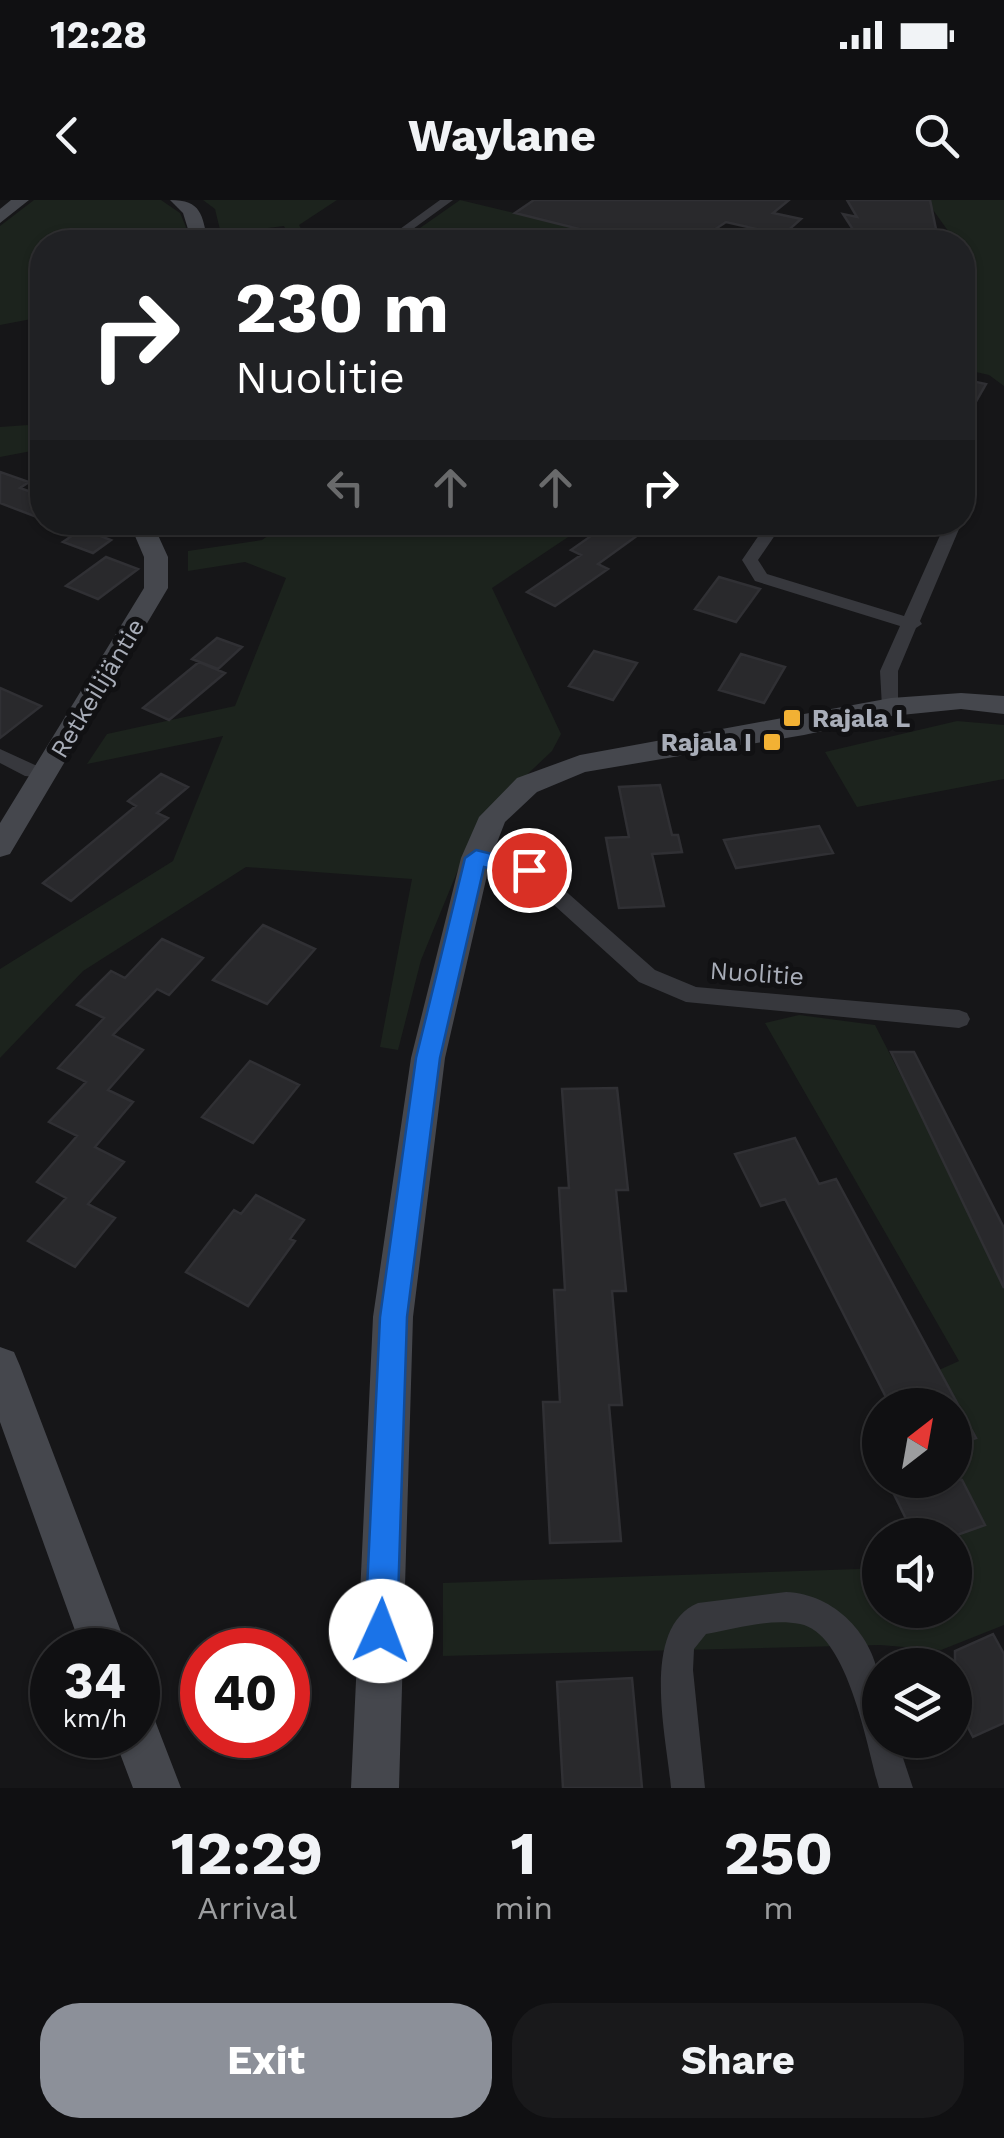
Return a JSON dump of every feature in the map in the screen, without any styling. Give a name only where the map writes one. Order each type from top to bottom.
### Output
[{"type":"street","points":[[0,218],[22,200]]},
{"type":"street","points":[[178,200],[192,211],[197,230]]},
{"type":"street","points":[[405,230],[447,200]]},
{"type":"street","name":"Retkeilijäntie","points":[[0,847],[156,588],[156,557],[146,535]]},
{"type":"street","points":[[767,535],[750,560],[761,577],[913,624]]},
{"type":"street","points":[[891,707],[889,671],[913,624],[949,535]]},
{"type":"street","points":[[374,1788],[393,1317],[428,1058],[476,858],[493,818],[526,785],[580,764],[804,726],[891,707],[960,701],[1004,706]]},
{"type":"street","points":[[0,755],[32,770],[48,772]]},
{"type":"street","name":"Nuolitie","points":[[476,858],[529,870],[647,976],[694,996],[959,1020]]},
{"type":"street","points":[[0,1366],[98,1628]]},
{"type":"street","points":[[688,1788],[677,1670],[679,1643],[698,1619],[799,1608],[828,1618],[851,1648],[862,1683]]},
{"type":"street","points":[[146,1758],[157,1788]]},
{"type":"street","points":[[886,1758],[896,1788]]},
{"type":"shaded area","points":[[34,200],[161,200],[180,213],[186,227],[30,230],[30,319],[0,325],[0,226]]},
{"type":"shaded area","points":[[203,200],[337,200],[299,225],[302,230],[286,230],[284,226],[220,230],[215,209]]},
{"type":"shaded area","points":[[460,200],[585,230],[417,230]]},
{"type":"shaded area","points":[[926,200],[1004,200],[1004,386],[989,375],[975,372],[975,230],[947,230]]},
{"type":"shaded area","points":[[30,425],[30,451],[0,457],[0,427]]},
{"type":"shaded area","points":[[269,535],[571,535],[492,588],[561,734],[552,751],[478,821],[421,960],[398,1050],[380,1047],[412,879],[246,867],[83,971],[0,1058],[0,969],[173,861],[223,736],[87,764],[107,734],[235,706],[286,578],[245,562],[188,571],[188,551],[262,540]]},
{"type":"shaded area","points":[[957,721],[1004,725],[1004,779],[857,807],[825,752]]},
{"type":"shaded area","points":[[799,1015],[875,1025],[1004,1277],[1004,1625],[946,1648],[880,1645],[443,1656],[443,1583],[862,1568],[862,1628],[972,1628],[972,1518],[955,1518],[955,1498],[972,1498],[972,1388],[941,1388],[930,1374],[959,1361],[765,1023]]},
{"type":"building","points":[[534,200],[789,200],[773,213],[801,219],[789,230],[761,230],[726,222],[714,230],[583,230],[515,213]]},
{"type":"building","points":[[847,200],[930,200],[936,230],[853,230],[843,214],[857,217]]},
{"type":"building","points":[[975,382],[986,384],[975,403]]},
{"type":"building","points":[[0,472],[29,482],[20,488],[30,492],[30,514],[0,503]]},
{"type":"building","points":[[73,535],[98,535],[111,540],[93,553],[63,542]]},
{"type":"building","points":[[592,535],[638,535],[598,564],[608,569],[555,606],[527,592],[581,555],[571,550]]},
{"type":"building","points":[[106,557],[138,569],[98,599],[66,586]]},
{"type":"building","points":[[719,577],[760,589],[736,622],[695,609]]},
{"type":"building","points":[[217,638],[242,647],[218,669],[192,659]]},
{"type":"building","points":[[594,651],[637,663],[613,700],[569,686]]},
{"type":"building","points":[[741,654],[785,667],[764,703],[719,690]]},
{"type":"building","points":[[199,662],[225,673],[169,720],[143,708]]},
{"type":"building","points":[[0,688],[41,706],[0,738]]},
{"type":"building","points":[[161,774],[188,787],[157,813],[168,818],[71,901],[43,883],[136,806],[128,801]]},
{"type":"building","points":[[660,785],[672,835],[678,835],[682,852],[652,854],[664,906],[619,908],[606,838],[629,837],[619,787]]},
{"type":"building","points":[[819,826],[833,853],[736,868],[724,840]]},
{"type":"building","points":[[263,925],[315,949],[267,1004],[213,980]]},
{"type":"building","points":[[162,939],[203,958],[169,995],[157,989],[113,1035],[143,1050],[108,1090],[133,1102],[95,1147],[124,1162],[88,1204],[115,1218],[75,1267],[28,1241],[66,1198],[37,1182],[77,1136],[49,1122],[86,1082],[58,1068],[104,1018],[77,1005],[111,971],[125,978]]},
{"type":"building","points":[[891,1052],[914,1052],[1004,1228],[1004,1288]]},
{"type":"building","points":[[250,1061],[299,1085],[253,1143],[202,1117]]},
{"type":"building","points":[[617,1088],[628,1190],[616,1190],[626,1291],[612,1291],[622,1405],[609,1405],[621,1541],[550,1543],[543,1402],[560,1402],[554,1290],[565,1290],[559,1188],[569,1188],[562,1089]]},
{"type":"building","points":[[795,1138],[819,1184],[836,1179],[949,1388],[881,1388],[785,1199],[761,1206],[735,1154]]},
{"type":"building","points":[[256,1195],[304,1220],[290,1239],[295,1241],[248,1306],[186,1272],[234,1210],[241,1214]]},
{"type":"building","points":[[896,1498],[971,1498],[985,1525],[972,1530],[972,1518],[906,1518]]},
{"type":"building","points":[[993,1634],[1004,1654],[1004,1723],[973,1737],[972,1648],[962,1648]]},
{"type":"building","points":[[632,1678],[642,1788],[563,1788],[557,1682]]},
{"type":"place","name":"Rajala L","points":[[792,718]]},
{"type":"place","name":"Rajala I","points":[[772,742]]},
{"type":"route","points":[[381,1631],[393,1317],[428,1058],[476,858],[529,870]]}]
